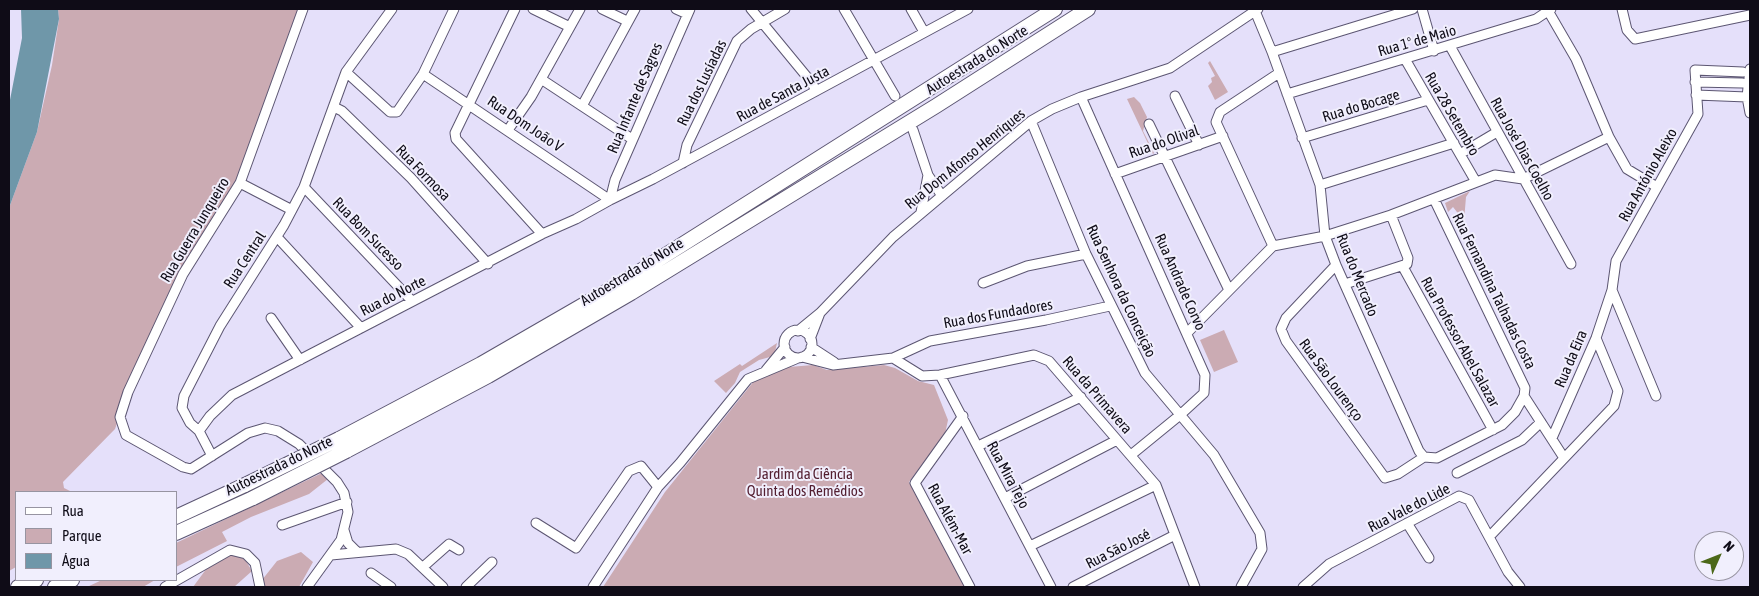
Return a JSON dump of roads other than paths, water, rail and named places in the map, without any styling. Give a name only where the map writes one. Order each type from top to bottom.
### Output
[{"type":"highway","name":"Autoestrada do Norte","points":[[343,445],[623,282],[1055,9]]},
{"type":"highway","name":"Autoestrada do Norte","points":[[178,532],[249,492],[480,380],[623,297],[936,106],[1088,9]]},
{"type":"highway","name":"Autoestrada do Norte","points":[[178,517],[249,492]]},
{"type":"highway","points":[[18,587],[33,581]]},
{"type":"highway","points":[[54,587],[69,581]]},
{"type":"street","name":"Rua Guerra Junqueiro","points":[[212,456],[191,469],[183,466],[126,435],[120,417],[128,392],[183,274],[240,182],[303,9]]},
{"type":"street","name":"Rua Central","points":[[212,456],[199,431],[190,423],[182,408],[184,396],[237,298],[277,237],[304,187],[346,72],[391,9]]},
{"type":"street","points":[[346,72],[390,112],[397,112],[423,74],[454,9]]},
{"type":"street","points":[[515,9],[455,133],[456,139],[542,234]]},
{"type":"street","points":[[533,9],[570,27]]},
{"type":"street","points":[[508,130],[541,79],[580,9]]},
{"type":"street","points":[[602,9],[627,21]]},
{"type":"street","points":[[582,106],[635,9]]},
{"type":"street","points":[[676,9],[689,11]]},
{"type":"street","points":[[751,9],[812,83],[816,91]]},
{"type":"street","name":"Rua dos Lusíadas","points":[[683,163],[687,145],[738,41],[762,22],[786,9]]},
{"type":"street","points":[[844,9],[895,96]]},
{"type":"street","points":[[911,9],[924,32]]},
{"type":"street","name":"Rua de Santa Justa","points":[[610,200],[755,126],[968,9]]},
{"type":"street","points":[[1272,52],[1385,12],[1413,9]]},
{"type":"street","points":[[1422,9],[1434,51]]},
{"type":"street","points":[[1622,9],[1627,30],[1634,40],[1750,15]]},
{"type":"street","name":"Rua do Mercado","points":[[1256,10],[1320,185],[1326,236],[1336,266],[1419,451],[1424,457]]},
{"type":"street","name":"Rua Dom Afonso Henriques","points":[[798,331],[820,313],[893,237],[1031,121],[1052,109],[1081,97],[1170,68],[1256,10]]},
{"type":"street","points":[[1549,10],[1576,59],[1609,137],[1627,169],[1656,187]]},
{"type":"street","name":"Rua 1º de Maio","points":[[1287,94],[1536,19],[1549,10]]},
{"type":"street","name":"Rua Infante de Sagres","points":[[610,200],[614,180],[689,11]]},
{"type":"street","name":"Rua José Dias Coelho","points":[[1450,46],[1571,264]]},
{"type":"street","name":"Rua 28 Setembro","points":[[1405,59],[1476,182]]},
{"type":"street","name":"Rua António Aleixo","points":[[1612,290],[1616,261],[1698,114],[1695,70],[1746,70]]},
{"type":"street","points":[[1746,70],[1750,113]]},
{"type":"street","points":[[1273,246],[1216,122],[1220,112],[1280,73]]},
{"type":"street","name":"Rua Dom João V","points":[[423,74],[610,200]]},
{"type":"street","points":[[541,79],[632,139]]},
{"type":"street","points":[[1695,82],[1742,83]]},
{"type":"street","points":[[1696,95],[1748,97]]},
{"type":"street","points":[[1176,96],[1199,145]]},
{"type":"street","name":"Rua Andrade Corvo","points":[[1081,97],[1206,375],[1204,393],[1180,416],[1131,455]]},
{"type":"street","name":"Rua do Bocage","points":[[1302,138],[1428,100]]},
{"type":"street","name":"Rua Formosa","points":[[334,107],[342,111],[411,178],[488,264]]},
{"type":"street","name":"Rua Senhora da Conceição","points":[[1031,121],[1086,254],[1110,306],[1145,372],[1214,455],[1260,533],[1262,549],[1241,587]]},
{"type":"street","points":[[1149,124],[1167,157],[1229,290]]},
{"type":"street","points":[[913,130],[928,175],[942,196]]},
{"type":"street","points":[[1460,154],[1497,132]]},
{"type":"street","name":"Rua do Olival","points":[[1115,174],[1223,136]]},
{"type":"street","points":[[1188,332],[1273,246],[1326,236],[1391,215],[1495,175],[1523,179],[1609,137]]},
{"type":"street","points":[[1320,185],[1454,143]]},
{"type":"street","points":[[921,212],[928,175]]},
{"type":"street","points":[[240,182],[292,210]]},
{"type":"street","name":"Rua Bom Sucesso","points":[[304,187],[412,301]]},
{"type":"street","name":"Rua Fernandina Talhadas Costa","points":[[1434,199],[1525,388],[1524,396],[1564,458]]},
{"type":"street","name":"Rua do Norte","points":[[199,431],[210,416],[232,395],[610,200]]},
{"type":"street","points":[[1345,284],[1403,267],[1407,264],[1408,258],[1391,215]]},
{"type":"street","points":[[277,237],[361,328]]},
{"type":"street","points":[[983,283],[1027,266],[1086,254]]},
{"type":"street","name":"Rua São Lourenço","points":[[1336,266],[1286,318],[1281,329],[1286,341],[1386,478],[1398,474],[1424,457]]},
{"type":"street","name":"Rua Professor Abel Salazar","points":[[1403,267],[1493,430]]},
{"type":"street","points":[[1612,290],[1656,396]]},
{"type":"street","name":"Rua da Eira","points":[[1552,438],[1596,338],[1612,290]]},
{"type":"street","name":"Rua dos Fundadores","points":[[893,358],[930,341],[1046,320],[1110,306]]},
{"type":"street","name":"Rua Dom Afonso Henriques","points":[[811,343],[820,313]]},
{"type":"street","points":[[271,318],[300,360]]},
{"type":"street","points":[[766,370],[785,347],[788,335],[798,331],[805,333],[811,343],[839,364]]},
{"type":"street","points":[[1489,537],[1614,406],[1618,391],[1596,338]]},
{"type":"street","points":[[593,587],[658,487],[680,463],[748,379],[806,355],[811,343]]},
{"type":"street","points":[[785,347],[789,355],[829,365],[893,358]]},
{"type":"street","name":"Rua da Primavera","points":[[893,358],[922,376],[940,375],[1034,355],[1049,361],[1156,485],[1195,587]]},
{"type":"street","name":"Rua Mira Tejo","points":[[940,375],[1051,587]]},
{"type":"street","points":[[1424,457],[1438,458],[1493,430],[1515,412],[1524,396]]},
{"type":"street","points":[[978,446],[1081,397]]},
{"type":"street","name":"Rua Além-Mar","points":[[963,416],[915,483],[970,587]]},
{"type":"street","points":[[1456,473],[1522,440],[1541,422]]},
{"type":"street","points":[[212,456],[248,433],[265,428],[278,431],[299,444],[338,482],[348,512],[344,530],[341,540],[310,586]]},
{"type":"street","points":[[1005,498],[1118,440]]},
{"type":"street","points":[[536,523],[576,548],[628,470],[641,466],[658,487]]},
{"type":"street","points":[[1030,546],[1156,485]]},
{"type":"street","name":"Rua Vale do Lide","points":[[1303,587],[1330,564],[1459,496],[1469,500],[1508,572],[1520,587]]},
{"type":"street","points":[[282,525],[346,502]]},
{"type":"street","points":[[1407,524],[1429,558]]},
{"type":"street","points":[[344,530],[348,543],[357,552]]},
{"type":"street","name":"Rua São José","points":[[1073,587],[1175,535]]},
{"type":"street","points":[[423,567],[449,544],[460,550]]},
{"type":"street","points":[[331,555],[396,549],[408,554],[443,587]]},
{"type":"street","points":[[178,579],[230,550],[246,554],[255,563],[260,587]]},
{"type":"street","points":[[466,587],[492,562]]},
{"type":"street","points":[[371,573],[391,587]]},
{"type":"water","points":[[21,9],[58,9],[59,19],[37,132],[9,208],[9,105],[22,38]]},
{"type":"park label","name":"Jardim da Ciência Quinta dos Remédios","points":[[805,482]]}]
